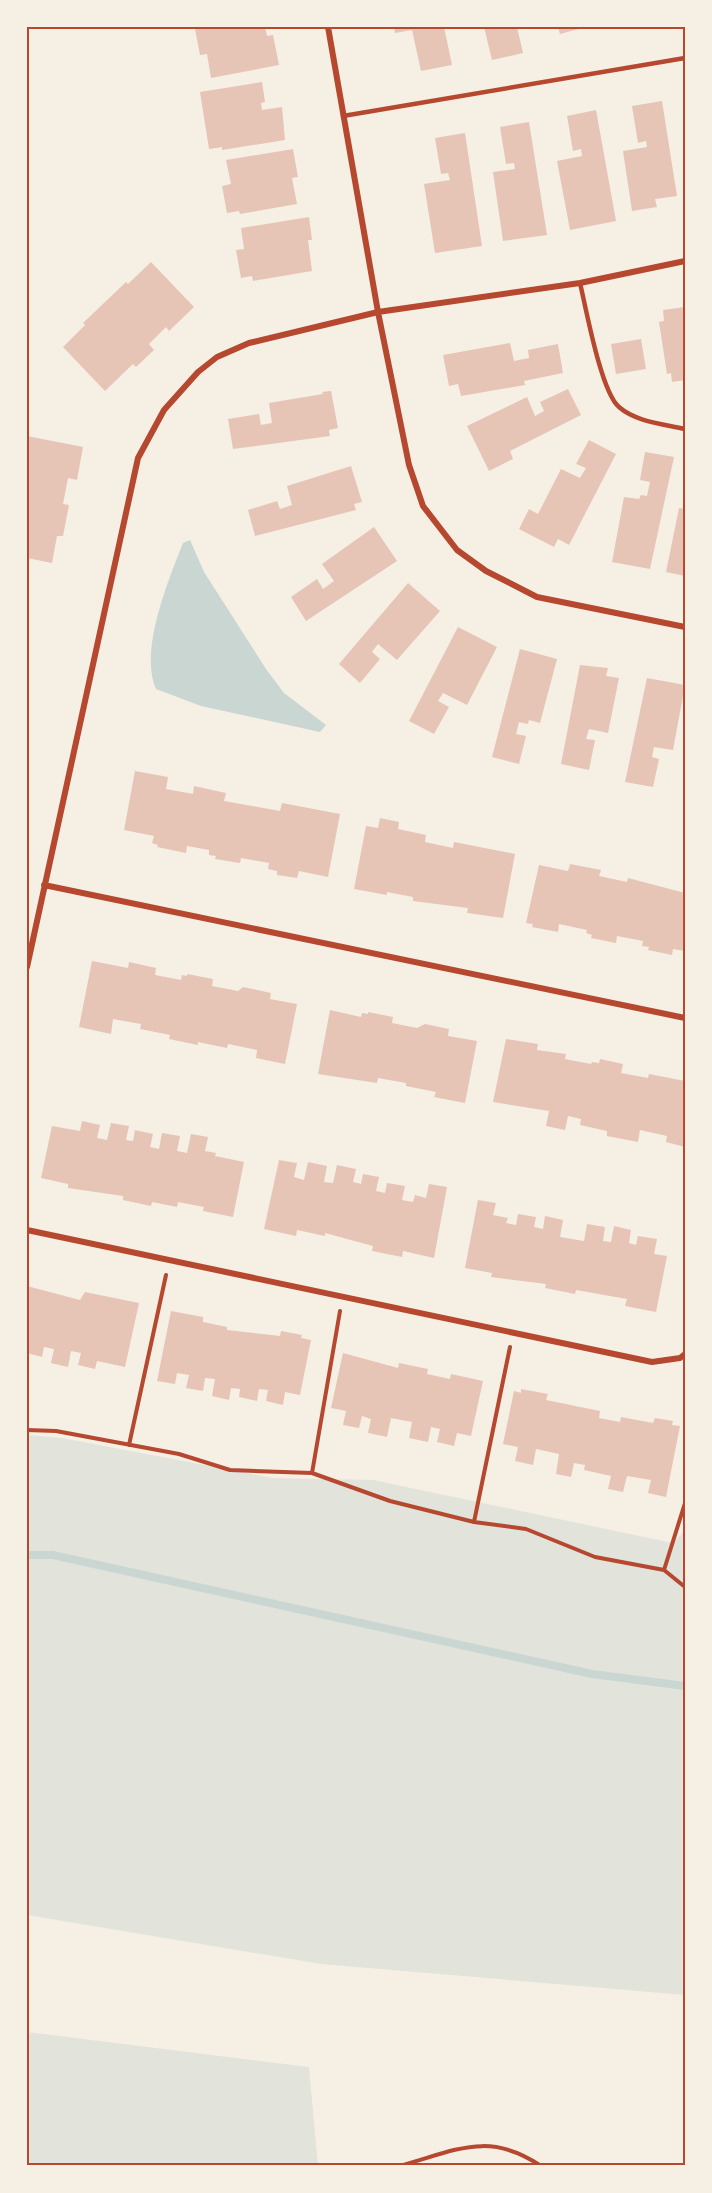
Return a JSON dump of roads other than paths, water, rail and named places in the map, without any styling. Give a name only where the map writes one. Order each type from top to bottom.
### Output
[{"type":"street","points":[[327,27],[378,312],[409,465],[423,506],[457,550],[486,571],[537,597],[685,627]]},
{"type":"street","points":[[27,967],[138,458],[164,410],[198,372],[217,357],[238,347],[378,312],[580,283],[685,261]]},
{"type":"street","points":[[44,885],[685,1018]]},
{"type":"street","points":[[27,1230],[652,1362],[680,1358],[685,1354]]},
{"type":"lane","points":[[343,116],[685,58]]},
{"type":"lane","points":[[580,283],[599,368],[617,407],[641,419],[685,429]]},
{"type":"waterway","points":[[27,1555],[53,1555],[592,1674],[685,1686]]}]
